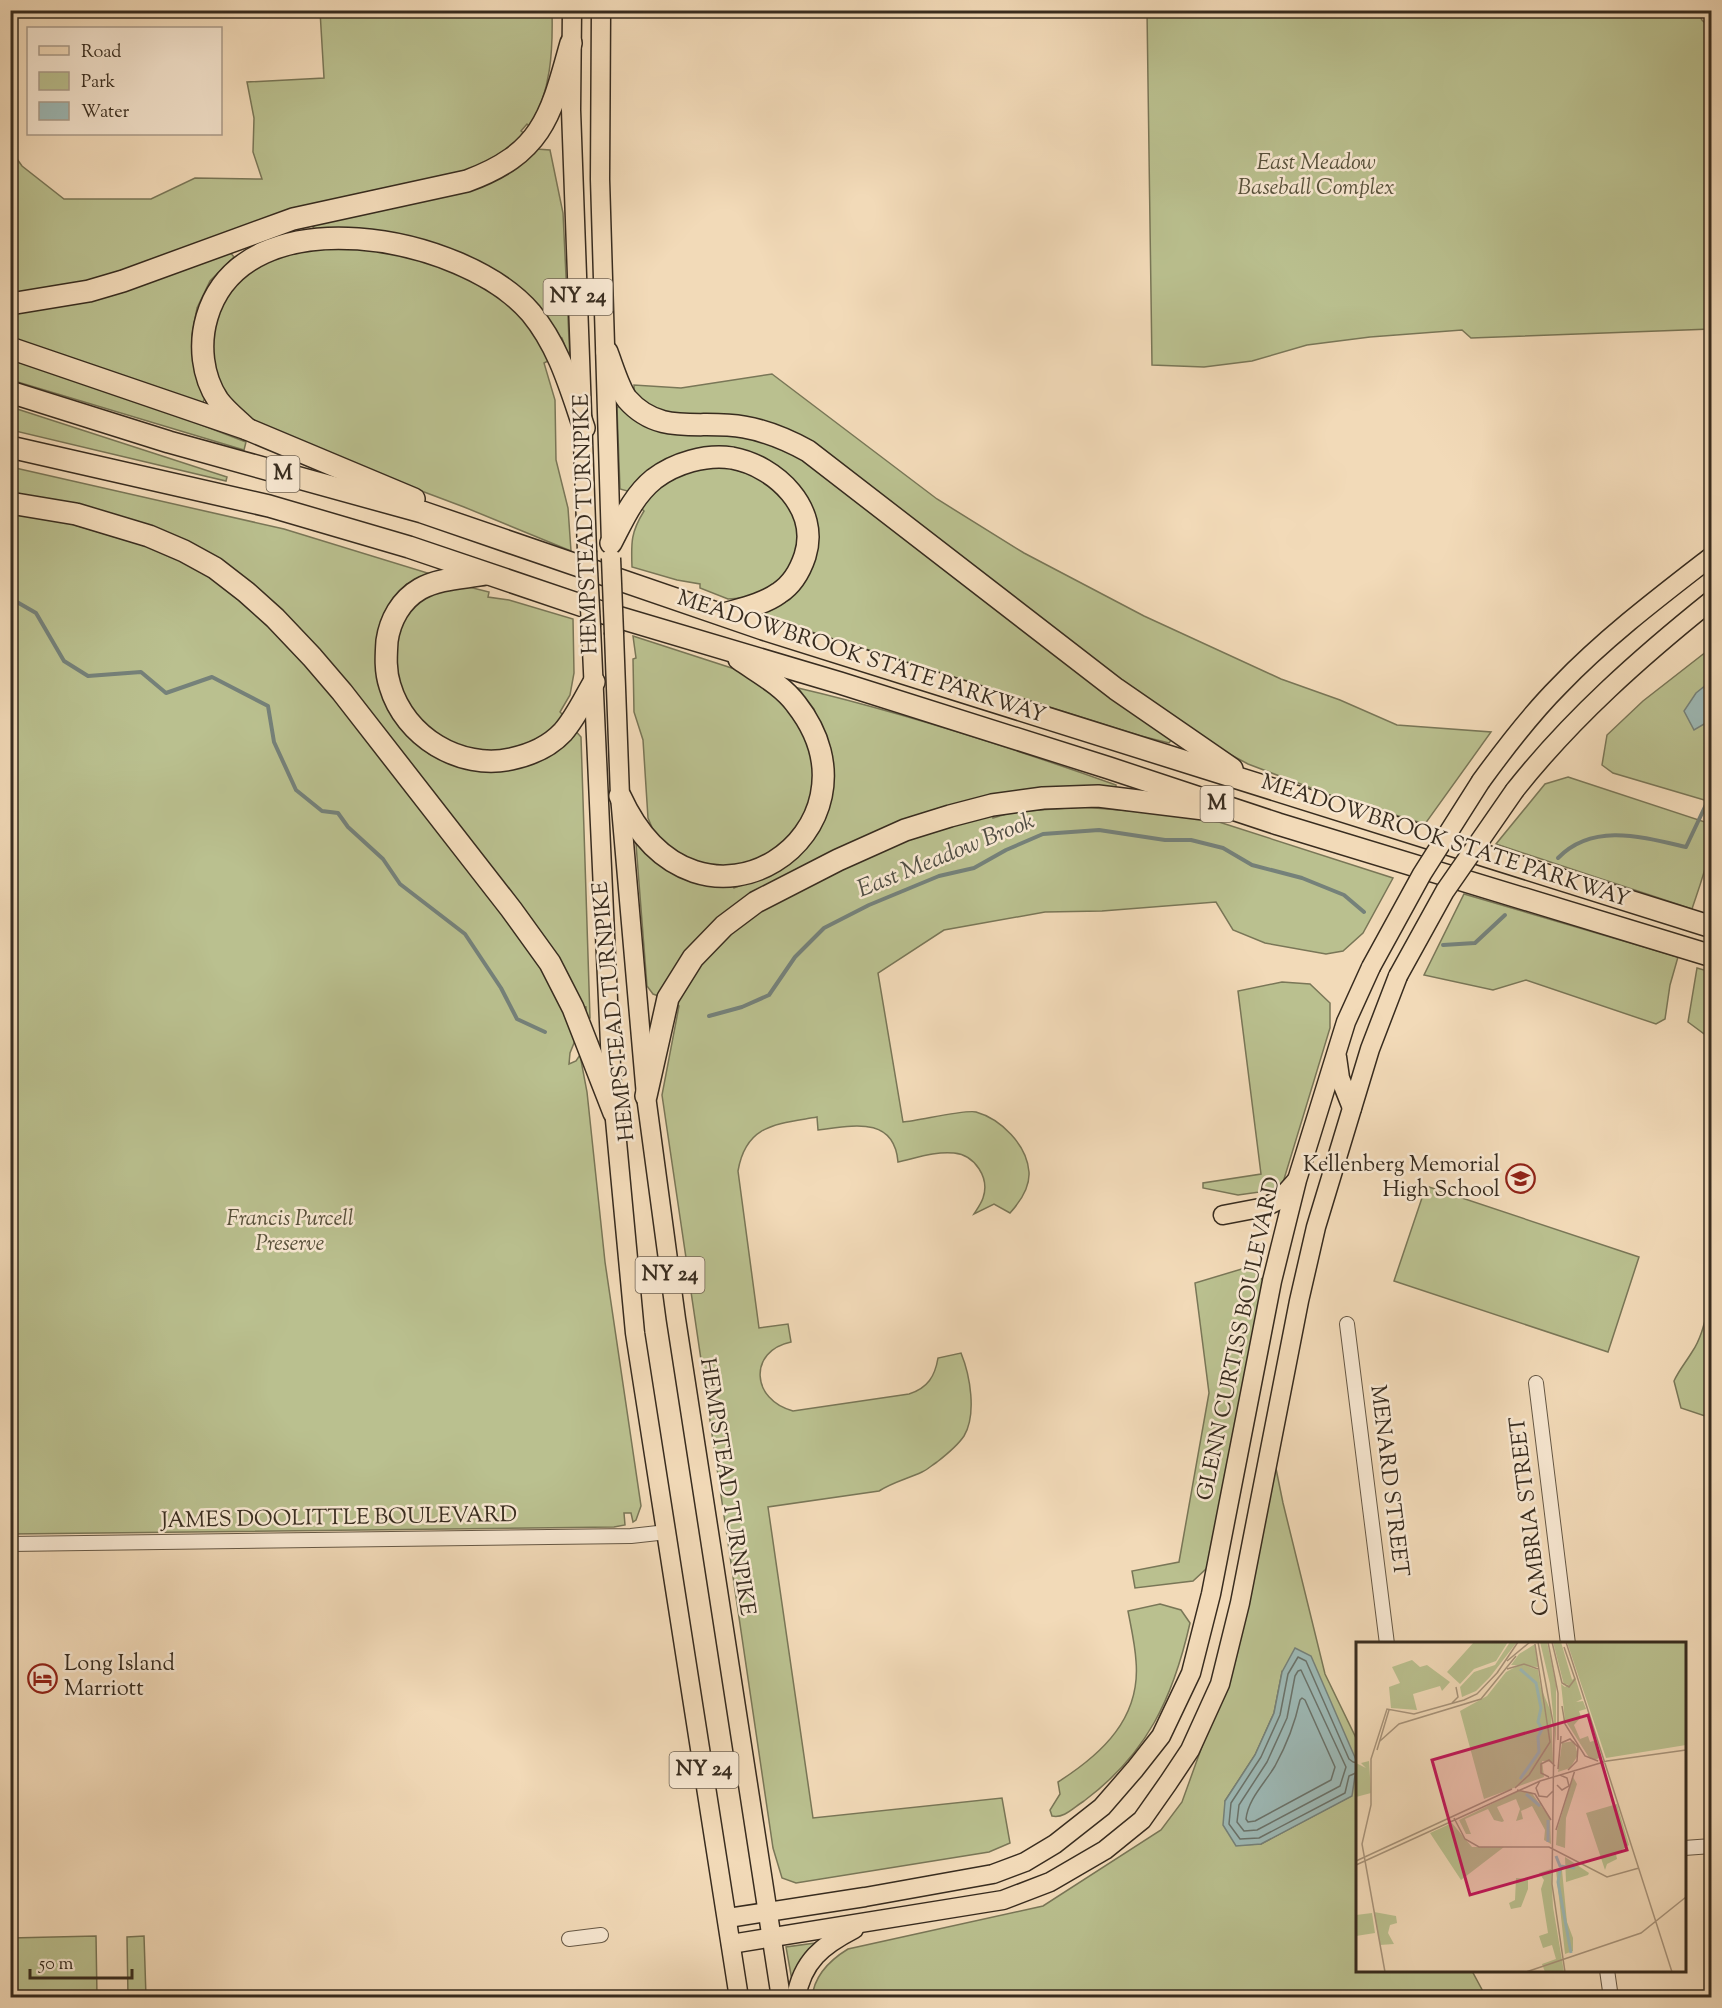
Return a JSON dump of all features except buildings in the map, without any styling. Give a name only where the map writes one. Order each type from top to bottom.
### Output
[{"type":"highway","points":[[10,304],[89,291],[293,219],[467,181],[484,175],[514,158],[541,128],[556,96],[571,43]]},
{"type":"highway","points":[[247,429],[219,401],[209,382],[204,363],[203,329],[216,294],[239,267],[265,252],[300,242],[342,238],[380,240],[433,253],[465,265],[503,288],[529,312],[549,338],[561,362],[584,428]]},
{"type":"highway","points":[[10,348],[247,429],[556,558]]},
{"type":"highway","points":[[607,352],[626,397],[644,414],[669,424],[708,423],[743,426],[776,435],[808,451],[1116,689],[1247,780]]},
{"type":"highway","name":"MEADOWBROOK STATE PARKWAY","points":[[10,392],[169,442],[422,512],[763,629],[1712,927]]},
{"type":"highway","name":"MEADOWBROOK STATE PARKWAY","points":[[10,447],[268,506],[409,548],[604,613],[885,697],[1240,811],[1712,956]]},
{"type":"highway","points":[[611,550],[633,502],[654,480],[670,469],[688,461],[715,457],[733,458],[770,473],[788,489],[799,503],[807,524],[808,547],[795,578],[779,594],[724,614]]},
{"type":"highway","points":[[10,503],[84,516],[149,536],[184,551],[214,568],[275,618],[342,692],[511,909],[550,963],[573,1008],[579,1029],[614,1113]]},
{"type":"highway","points":[[489,574],[439,582],[421,588],[410,596],[394,615],[388,632],[385,659],[390,686],[400,710],[417,731],[432,743],[459,757],[482,762],[527,756],[548,745],[561,734],[574,718],[594,682]]},
{"type":"highway","points":[[620,796],[631,819],[661,854],[688,870],[708,875],[750,873],[768,866],[785,855],[804,835],[814,817],[822,793],[823,770],[818,743],[812,728],[795,702],[783,689],[724,649]]},
{"type":"highway","points":[[646,1096],[668,998],[693,958],[723,926],[756,902],[838,860],[906,830],[950,816],[992,805],[1043,798],[1098,795],[1229,812],[1240,811]]},
{"type":"main road","name":"HEMPSTEAD TURNPIKE","points":[[572,10],[571,110],[587,551],[614,1113],[635,1333],[739,1998]]},
{"type":"main road","name":"HEMPSTEAD TURNPIKE","points":[[602,10],[600,178],[620,796],[646,1096],[676,1320],[781,1998]]},
{"type":"main road","name":"GLENN CURTISS BOULEVARD","points":[[728,1918],[865,1898],[993,1874],[1025,1862],[1055,1844],[1102,1807],[1136,1769],[1161,1736],[1191,1673],[1223,1534],[1272,1281],[1297,1180],[1346,1022],[1371,967],[1422,874],[1480,781],[1522,726],[1559,685],[1600,646],[1712,556]]},
{"type":"main road","points":[[731,1944],[1002,1900],[1050,1882],[1105,1850],[1142,1820],[1190,1750],[1220,1684],[1240,1603],[1311,1247],[1370,1049],[1398,976],[1445,891],[1540,758],[1632,667],[1712,600]]},
{"type":"main road","points":[[1337,1052],[1340,1078],[1352,1108]]},
{"type":"main road","points":[[1223,1215],[1265,1207],[1279,1200],[1297,1180]]},
{"type":"main road","points":[[1025,1862],[1036,1887]]},
{"type":"main road","points":[[796,1998],[798,1986],[811,1960],[829,1942],[870,1921]]},
{"type":"street","name":"MENARD STREET","points":[[1347,1324],[1387,1642]]},
{"type":"street","name":"CAMBRIA STREET","points":[[1536,1383],[1568,1642]]},
{"type":"street","name":"JAMES DOOLITTLE BOULEVARD","points":[[10,1545],[631,1536],[667,1532]]},
{"type":"street","points":[[1686,1848],[1712,1846]]},
{"type":"street","points":[[569,1940],[601,1935]]},
{"type":"street","points":[[1607,1972],[1611,1998]]},
{"type":"green space","points":[[320,11],[552,11],[549,70],[542,99],[530,127],[527,124],[521,131],[525,134],[499,156],[472,169],[105,277],[42,291],[11,294],[10,149],[22,166],[64,199],[151,199],[195,178],[262,179],[253,152],[254,118],[247,82],[324,78]]},
{"type":"green space","name":"East Meadow Baseball Complex","points":[[1147,11],[1697,11],[1712,30],[1711,329],[1471,338],[1462,330],[1370,337],[1307,345],[1252,361],[1204,367],[1152,365]]},
{"type":"green space","points":[[536,149],[550,150],[563,213],[570,361],[562,338],[553,333],[465,256],[406,236],[339,229],[312,230],[317,220]]},
{"type":"green space","points":[[347,245],[434,261],[501,297],[529,323],[552,359],[544,363],[555,400],[556,460],[568,508],[571,551],[464,507],[278,437],[242,414],[217,381],[209,347],[214,315],[227,289],[256,264],[310,248]]},
{"type":"green space","points":[[229,251],[234,257],[210,281],[197,308],[192,335],[194,367],[205,398],[202,404],[11,340],[11,311]]},
{"type":"green space","points":[[10,358],[103,387],[246,442],[244,450],[11,380]]},
{"type":"green space","points":[[772,374],[937,499],[1024,553],[1144,616],[1281,679],[1340,700],[1397,725],[1491,732],[1425,824],[1332,796],[1248,764],[1201,739],[1141,700],[806,442],[666,417],[644,407],[634,391],[634,385],[681,388]]},
{"type":"green space","points":[[620,405],[727,430],[796,452],[1173,738],[1169,743],[1141,736],[755,614],[774,604],[813,523],[733,453],[631,492],[620,489],[617,408]]},
{"type":"green space","points":[[11,407],[227,477],[226,481],[11,430]]},
{"type":"green space","points":[[712,463],[767,479],[789,502],[801,529],[796,560],[780,584],[757,597],[728,599],[700,588],[700,584],[632,567],[633,538],[636,525],[644,511],[638,505],[655,485]]},
{"type":"green space","points":[[11,467],[284,529],[434,575],[407,584],[389,605],[378,631],[376,667],[385,701],[404,732],[429,754],[455,765],[485,770],[572,727],[581,737],[590,1018],[586,1018],[586,1007],[576,1006],[257,593],[102,512],[11,493]]},
{"type":"green space","name":"Francis Purcell Preserve","points":[[11,512],[51,518],[163,551],[212,577],[254,608],[330,690],[542,962],[576,1038],[570,1053],[569,1064],[576,1061],[580,1055],[587,1092],[605,1262],[641,1506],[633,1522],[631,1513],[624,1513],[625,1525],[614,1527],[11,1534]]},
{"type":"green space","points":[[465,586],[489,592],[488,597],[509,600],[573,619],[574,673],[570,695],[560,712],[565,717],[545,738],[491,757],[438,741],[397,689],[394,631],[409,604],[433,587]]},
{"type":"green space","points":[[633,636],[747,673],[768,685],[810,738],[816,774],[810,810],[791,839],[761,863],[724,870],[681,859],[654,832],[648,818],[643,740],[634,712],[633,659],[636,658]]},
{"type":"green space","points":[[1711,648],[1711,802],[1613,773],[1602,765],[1607,735],[1643,701]]},
{"type":"green space","points":[[798,688],[879,708],[998,745],[1116,785],[1116,790],[1063,789],[777,881],[661,997],[653,994],[647,986],[636,844],[678,874],[700,880],[732,883],[734,888],[771,872],[798,851],[827,746],[814,709]]},
{"type":"green space","points":[[1568,777],[1708,823],[1709,853],[1692,909],[1496,844],[1545,784]]},
{"type":"green space","points":[[1082,807],[1157,813],[1219,822],[1393,878],[1363,933],[1343,951],[1326,954],[1265,943],[1233,930],[1216,902],[1102,911],[1045,912],[944,930],[878,973],[903,1122],[976,1112],[1003,1127],[1018,1143],[1029,1172],[1026,1189],[1010,1213],[994,1204],[974,1214],[985,1190],[979,1169],[968,1158],[954,1153],[940,1153],[898,1162],[895,1147],[888,1137],[880,1130],[869,1127],[818,1130],[817,1117],[766,1129],[748,1144],[742,1155],[738,1171],[759,1328],[788,1324],[791,1342],[777,1347],[767,1355],[762,1365],[760,1376],[769,1397],[779,1405],[793,1411],[909,1394],[926,1385],[935,1370],[938,1358],[961,1353],[971,1394],[970,1417],[964,1436],[948,1453],[924,1471],[879,1491],[768,1507],[813,1818],[1002,1798],[1010,1843],[989,1852],[796,1883],[782,1878],[773,1848],[662,1095],[679,1006],[673,1003],[689,972],[750,914],[883,845],[992,812],[993,818],[1013,812]]},
{"type":"green space","points":[[1464,894],[1678,957],[1670,985],[1665,1019],[1656,1024],[1526,980],[1493,990],[1424,975]]},
{"type":"green space","points":[[1697,968],[1711,972],[1711,1039],[1688,1022]]},
{"type":"green space","points":[[1282,982],[1310,984],[1330,1003],[1330,1028],[1281,1189],[1238,1195],[1203,1188],[1203,1183],[1261,1174],[1238,991]]},
{"type":"green space","points":[[1426,1186],[1639,1257],[1608,1352],[1394,1281]]},
{"type":"green space","points":[[1245,1268],[1253,1271],[1267,1284],[1207,1568],[1193,1581],[1135,1588],[1132,1571],[1179,1562],[1209,1393],[1195,1283]]},
{"type":"green space","points":[[1711,1297],[1711,1418],[1681,1408],[1674,1381],[1696,1346]]},
{"type":"green space","points":[[1272,1449],[1325,1674],[1356,1738],[1356,1761],[1282,1672],[1274,1713],[1255,1755],[1225,1801],[1236,1845],[1261,1844],[1351,1796],[1356,1768],[1356,1972],[1473,1972],[1486,1997],[812,1998],[816,1982],[824,1969],[848,1949],[1043,1906],[1161,1830],[1182,1802],[1219,1699]]},
{"type":"green space","points":[[1160,1604],[1181,1610],[1190,1623],[1166,1700],[1141,1744],[1125,1764],[1106,1783],[1069,1812],[1061,1816],[1052,1816],[1050,1810],[1060,1794],[1058,1782],[1103,1746],[1125,1717],[1132,1700],[1136,1681],[1136,1661],[1128,1611]]},
{"type":"green space","points":[[96,1936],[97,1997],[11,1997],[11,1938]]},
{"type":"green space","points":[[144,1936],[146,1997],[128,1997],[127,1937]]},
{"type":"green space","points":[[823,1942],[793,1986],[786,1947]]},
{"type":"water","points":[[1711,681],[1711,720],[1694,730],[1684,711],[1696,693]]},
{"type":"water","points":[[1295,1648],[1311,1656],[1356,1760],[1352,1796],[1261,1844],[1236,1846],[1223,1825],[1225,1801],[1255,1755],[1274,1713],[1282,1672]]},
{"type":"waterway","name":"East Meadow Brook","points":[[10,598],[36,613],[64,661],[88,676],[141,672],[166,693],[212,677],[268,706],[274,742],[296,790],[322,811],[338,813],[348,827],[383,859],[400,884],[465,934],[501,988],[517,1019],[545,1032]]},
{"type":"waterway","points":[[1558,858],[1572,847],[1603,836],[1619,835],[1653,839],[1686,847],[1712,792]]},
{"type":"waterway","name":"East Meadow Brook","points":[[709,1016],[742,1007],[769,995],[795,957],[824,928],[869,905],[939,876],[974,868],[1006,850],[1043,834],[1099,830],[1165,840],[1191,840],[1223,848],[1252,865],[1302,878],[1344,895],[1364,912]]},
{"type":"waterway","points":[[1443,945],[1475,943],[1505,915]]},
{"type":"place","name":"Kellenberg Memorial High School","points":[[1521,1179]]},
{"type":"place","name":"Long Island Marriott","points":[[43,1678]]}]
